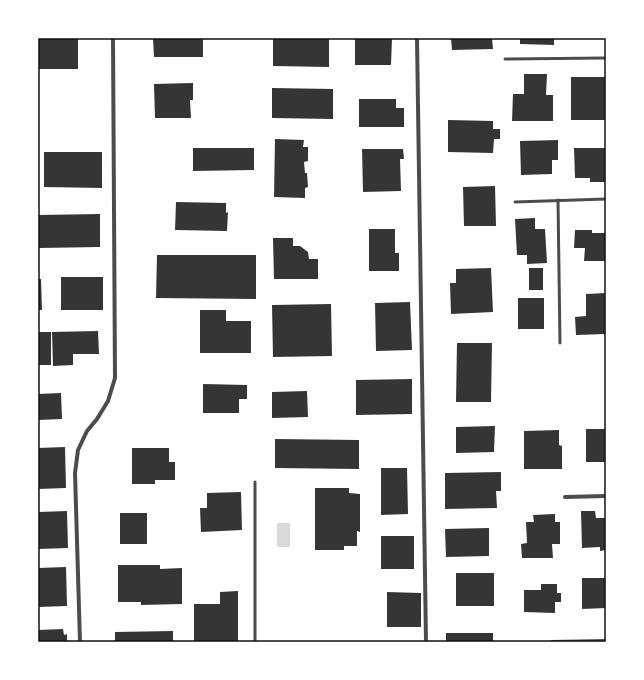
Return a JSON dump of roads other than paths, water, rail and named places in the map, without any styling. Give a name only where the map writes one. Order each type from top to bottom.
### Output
[{"type":"street","points":[[80,642],[75,473],[78,450],[87,431],[97,419],[108,401],[115,378],[113,38]]},
{"type":"street","points":[[417,38],[426,642]]},
{"type":"street","points":[[565,497],[606,496]]},
{"type":"street","points":[[552,642],[606,641]]},
{"type":"lane","points":[[505,59],[606,58]]},
{"type":"lane","points":[[515,202],[606,198]]},
{"type":"lane","points":[[558,200],[560,343]]},
{"type":"lane","points":[[255,482],[255,642]]}]
